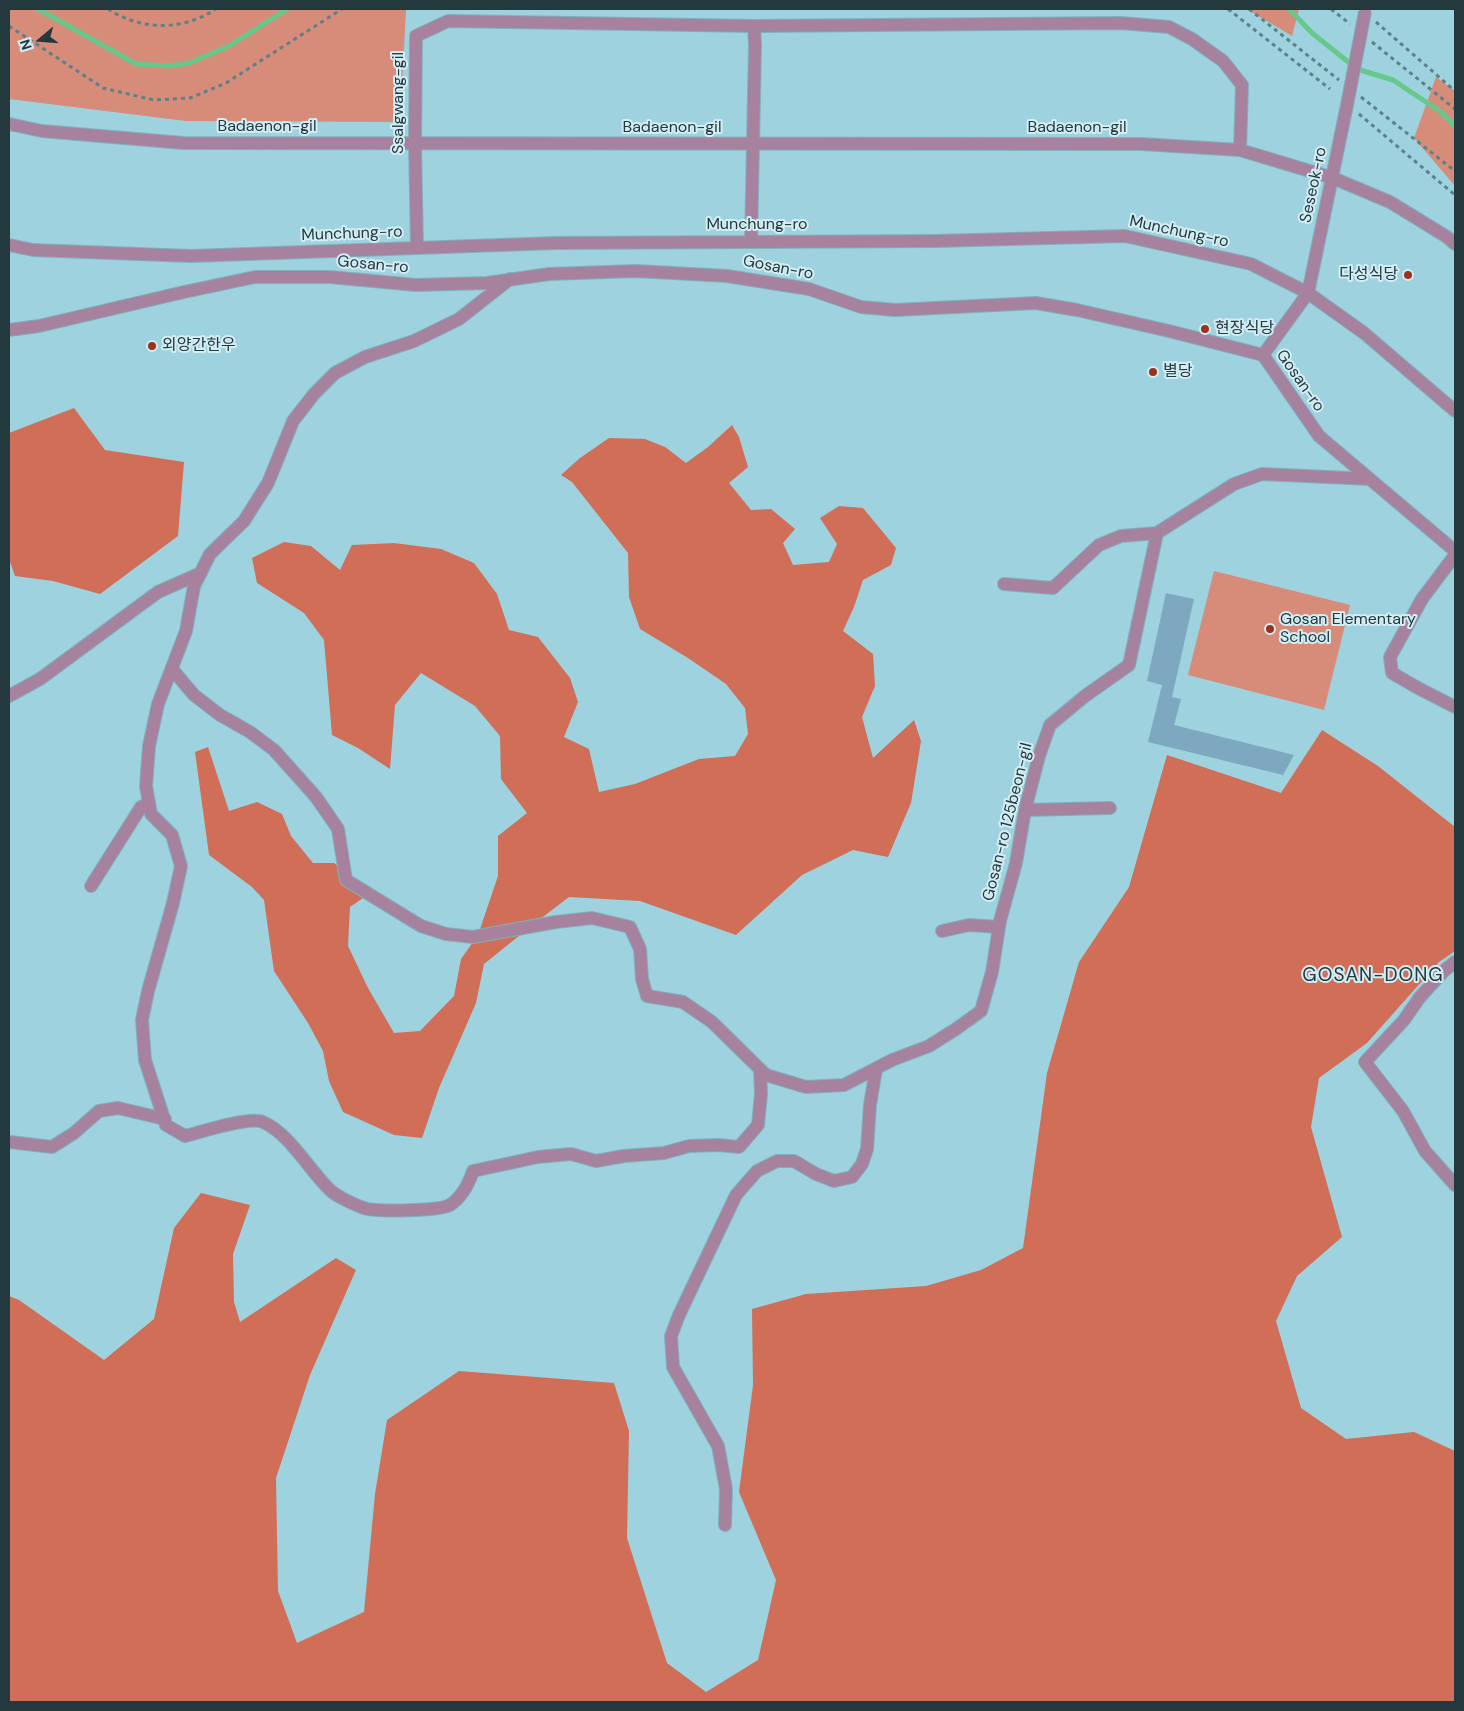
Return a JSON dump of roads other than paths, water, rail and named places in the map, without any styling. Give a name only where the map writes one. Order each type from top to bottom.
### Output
[{"type":"street","name":"Seseok-ro","points":[[1263,355],[1308,293],[1366,11]]},
{"type":"street","name":"Ssalgwang-gil","points":[[417,248],[415,144],[416,36],[448,20],[754,26],[1121,23],[1169,26],[1223,61],[1242,85],[1240,150]]},
{"type":"street","points":[[750,242],[754,26]]},
{"type":"street","name":"Badaenon-gil","points":[[9,124],[42,132],[183,142],[415,144],[1141,144],[1240,150],[1333,178],[1390,202],[1447,237],[1455,244]]},
{"type":"street","name":"Munchung-ro","points":[[9,245],[33,250],[191,256],[558,243],[936,241],[1125,236],[1251,264],[1308,293],[1364,333],[1455,411]]},
{"type":"street","name":"Gosan-ro","points":[[9,330],[39,326],[255,277],[330,277],[416,285],[487,283],[549,274],[636,271],[727,276],[809,289],[860,307],[895,310],[1036,303],[1077,310],[1169,331],[1263,355],[1319,436],[1455,553]]},
{"type":"street","points":[[510,279],[459,320],[414,341],[365,356],[335,372],[292,421],[268,483],[244,521],[210,554],[194,586],[186,631],[158,704],[149,746],[146,786],[149,803],[152,814],[172,835],[181,866],[142,1020],[145,1060],[166,1125],[185,1136],[240,1122],[262,1121],[286,1138],[331,1191],[365,1208],[438,1209],[450,1205],[464,1192],[473,1170],[538,1157],[571,1154],[596,1161],[624,1156],[664,1153],[689,1146],[719,1145],[739,1148],[758,1125],[761,1094],[760,1070]]},
{"type":"street","points":[[1004,584],[1053,588],[1100,545],[1121,536],[1157,533],[1234,484],[1262,474],[1370,479]]},
{"type":"street","name":"Gosan-ro 125beon-gil","points":[[172,669],[194,695],[213,710],[250,732],[274,750],[316,797],[338,829],[346,880],[420,926],[446,934],[473,937],[556,922],[592,918],[630,926],[640,949],[642,979],[647,996],[682,1002],[712,1022],[766,1075],[806,1087],[844,1085],[892,1060],[929,1046],[981,1011],[992,972],[999,927],[1016,862],[1025,810],[1038,756],[1050,725],[1085,696],[1129,665],[1157,533]]},
{"type":"street","points":[[1455,553],[1422,599],[1390,657],[1392,672],[1455,707]]},
{"type":"street","points":[[9,696],[40,679],[158,592],[201,573]]},
{"type":"street","points":[[91,886],[141,807],[149,803]]},
{"type":"street","points":[[1025,810],[1110,808]]},
{"type":"street","points":[[942,930],[969,925],[999,927]]},
{"type":"street","points":[[1455,962],[1444,970],[1420,997],[1404,1020],[1365,1062],[1403,1111],[1425,1151],[1455,1185]]},
{"type":"street","points":[[725,1525],[726,1489],[718,1446],[673,1367],[672,1336],[690,1291],[736,1195],[757,1171],[777,1161],[794,1162],[834,1181],[852,1177],[862,1164],[867,1149],[870,1105],[876,1068]]},
{"type":"street","points":[[10,1142],[52,1147],[74,1133],[99,1111],[118,1108],[164,1119]]},
{"type":"waterway","points":[[38,9],[136,64],[169,66],[189,63],[229,46],[287,9]]},
{"type":"waterway","points":[[1289,9],[1312,33],[1357,69],[1393,80],[1441,112],[1455,126]]},
{"type":"place","name":"다성식당","points":[[1408,275]]},
{"type":"place","name":"현장식당","points":[[1205,329]]},
{"type":"place","name":"외양간한우","points":[[152,346]]},
{"type":"place","name":"별당","points":[[1153,372]]},
{"type":"place","name":"Gosan Elementary School","points":[[1270,629]]},
{"type":"district","name":"GOSAN-DONG","points":[[1373,976]]}]
